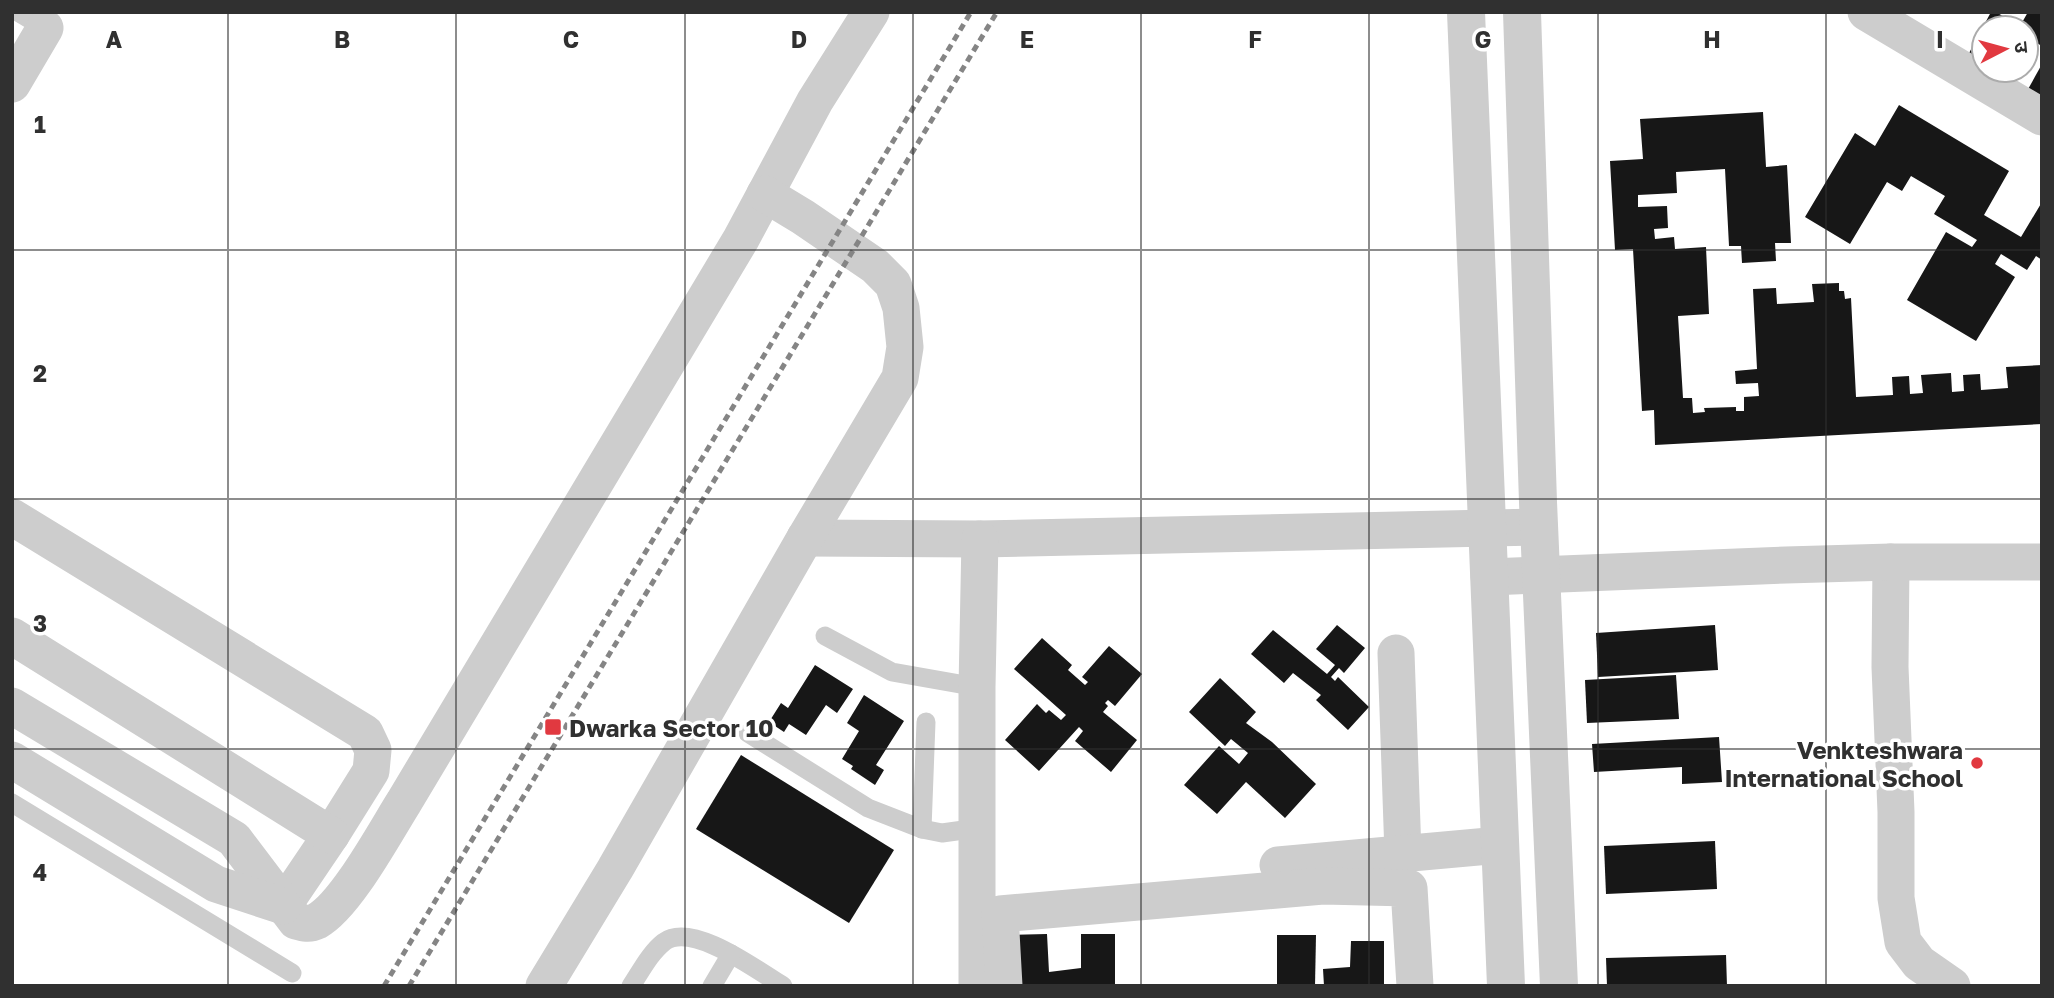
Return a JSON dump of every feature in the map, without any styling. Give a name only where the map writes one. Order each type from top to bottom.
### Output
[{"type":"street","points":[[12,706],[234,839],[296,921],[308,924],[317,921],[347,892],[404,802],[741,239],[815,101],[871,12]]},
{"type":"street","points":[[1466,12],[1506,986]]},
{"type":"street","points":[[1522,12],[1539,527],[1559,986]]},
{"type":"street","points":[[1866,12],[2042,117]]},
{"type":"street","points":[[12,84],[39,18]]},
{"type":"street","points":[[544,986],[615,869],[900,378],[905,347],[901,308],[893,284],[875,266],[765,194]]},
{"type":"street","points":[[12,517],[365,733],[373,750],[372,771],[283,906]]},
{"type":"street","points":[[805,538],[980,539],[1539,527]]},
{"type":"street","points":[[977,986],[980,539]]},
{"type":"street","points":[[1489,577],[1891,562],[2042,562]]},
{"type":"street","points":[[1891,562],[1890,667],[1896,812],[1896,898],[1903,942],[1919,963],[1943,984]]},
{"type":"street","points":[[12,636],[331,835]]},
{"type":"street","points":[[1396,653],[1403,853]]},
{"type":"street","points":[[12,760],[216,884],[283,906]]},
{"type":"street","points":[[1023,888],[1500,845]]},
{"type":"street","points":[[1004,986],[1000,914],[1323,886],[1409,888],[1415,986]]},
{"type":"lane","points":[[825,636],[892,672],[977,687]]},
{"type":"lane","points":[[922,829],[926,722]]},
{"type":"lane","points":[[748,733],[868,808],[922,829],[942,833],[978,828]]},
{"type":"lane","points":[[12,803],[292,973]]},
{"type":"lane","points":[[632,986],[653,953],[665,941],[676,936],[700,940],[731,954],[783,986]]},
{"type":"lane","points":[[712,986],[731,954]]},
{"type":"building","points":[[2028,12],[2042,12],[2042,46],[2040,14],[2027,14]]},
{"type":"building","points":[[2042,64],[2042,100],[2027,91],[2031,84],[2040,84]]},
{"type":"building","points":[[1899,105],[2009,171],[1984,215],[2021,237],[2042,202],[2042,260],[2036,256],[2027,270],[2001,254],[1995,264],[2015,277],[1976,341],[1907,300],[1946,232],[1972,247],[1977,240],[1934,214],[1945,196],[1911,176],[1902,191],[1887,182],[1850,244],[1805,217],[1855,133],[1875,146]]},
{"type":"building","points":[[1763,112],[1766,167],[1787,165],[1791,243],[1775,243],[1776,261],[1742,263],[1741,246],[1729,246],[1725,169],[1676,172],[1677,193],[1638,195],[1638,207],[1667,206],[1668,228],[1654,229],[1655,239],[1674,237],[1675,249],[1706,247],[1709,314],[1678,316],[1683,398],[1692,398],[1693,413],[1705,412],[1704,408],[1736,407],[1736,411],[1744,411],[1744,397],[1759,396],[1758,383],[1736,384],[1735,371],[1757,369],[1753,289],[1776,288],[1777,304],[1814,302],[1812,284],[1839,283],[1839,291],[1844,291],[1845,299],[1851,298],[1856,397],[1893,395],[1892,377],[1909,376],[1910,394],[1923,393],[1921,375],[1951,373],[1952,392],[1964,391],[1963,375],[1980,374],[1981,390],[2008,388],[2006,367],[2042,365],[2042,424],[1655,445],[1654,410],[1642,411],[1633,249],[1615,250],[1610,161],[1643,159],[1640,119]]},
{"type":"building","points":[[1337,625],[1365,648],[1344,673],[1339,668],[1331,677],[1335,681],[1338,677],[1369,707],[1348,730],[1316,700],[1321,695],[1293,673],[1284,683],[1251,654],[1273,630],[1327,674],[1335,665],[1316,649]]},
{"type":"building","points":[[1715,625],[1718,670],[1598,677],[1596,633]]},
{"type":"building","points":[[1042,638],[1072,665],[1068,670],[1085,685],[1088,682],[1082,677],[1109,646],[1142,674],[1115,706],[1108,700],[1105,703],[1108,706],[1103,712],[1137,740],[1111,772],[1075,741],[1083,731],[1079,727],[1039,771],[1005,740],[1037,704],[1046,713],[1049,710],[1061,720],[1066,715],[1014,669]]},
{"type":"building","points":[[815,665],[853,689],[837,713],[826,705],[806,735],[789,724],[784,732],[769,722],[781,703],[788,708]]},
{"type":"building","points":[[1676,675],[1679,719],[1587,723],[1585,680]]},
{"type":"building","points":[[1220,678],[1256,712],[1246,723],[1272,742],[1316,784],[1285,818],[1246,782],[1217,814],[1184,785],[1219,746],[1239,764],[1248,753],[1231,739],[1225,746],[1189,712]]},
{"type":"building","points":[[864,695],[904,721],[876,765],[884,770],[875,785],[851,769],[853,766],[842,759],[859,731],[847,723]]},
{"type":"building","points":[[1719,737],[1722,782],[1682,784],[1682,767],[1594,772],[1592,744]]},
{"type":"building","points":[[741,755],[894,850],[849,923],[696,829]]},
{"type":"building","points":[[1715,841],[1717,889],[1606,894],[1604,846]]},
{"type":"building","points":[[1047,934],[1049,972],[1081,968],[1081,934],[1115,934],[1115,986],[1010,986],[1008,935]]},
{"type":"building","points":[[1277,935],[1316,935],[1315,986],[1277,986]]},
{"type":"building","points":[[1351,941],[1384,941],[1384,986],[1324,986],[1323,969],[1350,967]]},
{"type":"building","points":[[1726,955],[1727,986],[1607,986],[1606,958]]},
{"type":"railway","points":[[384,986],[971,12]]},
{"type":"railway","points":[[409,986],[997,12]]},
{"type":"place","name":"Dwarka Sector 10","points":[[553,727]]},
{"type":"place","name":"Venkteshwara International School","points":[[1977,763]]}]
